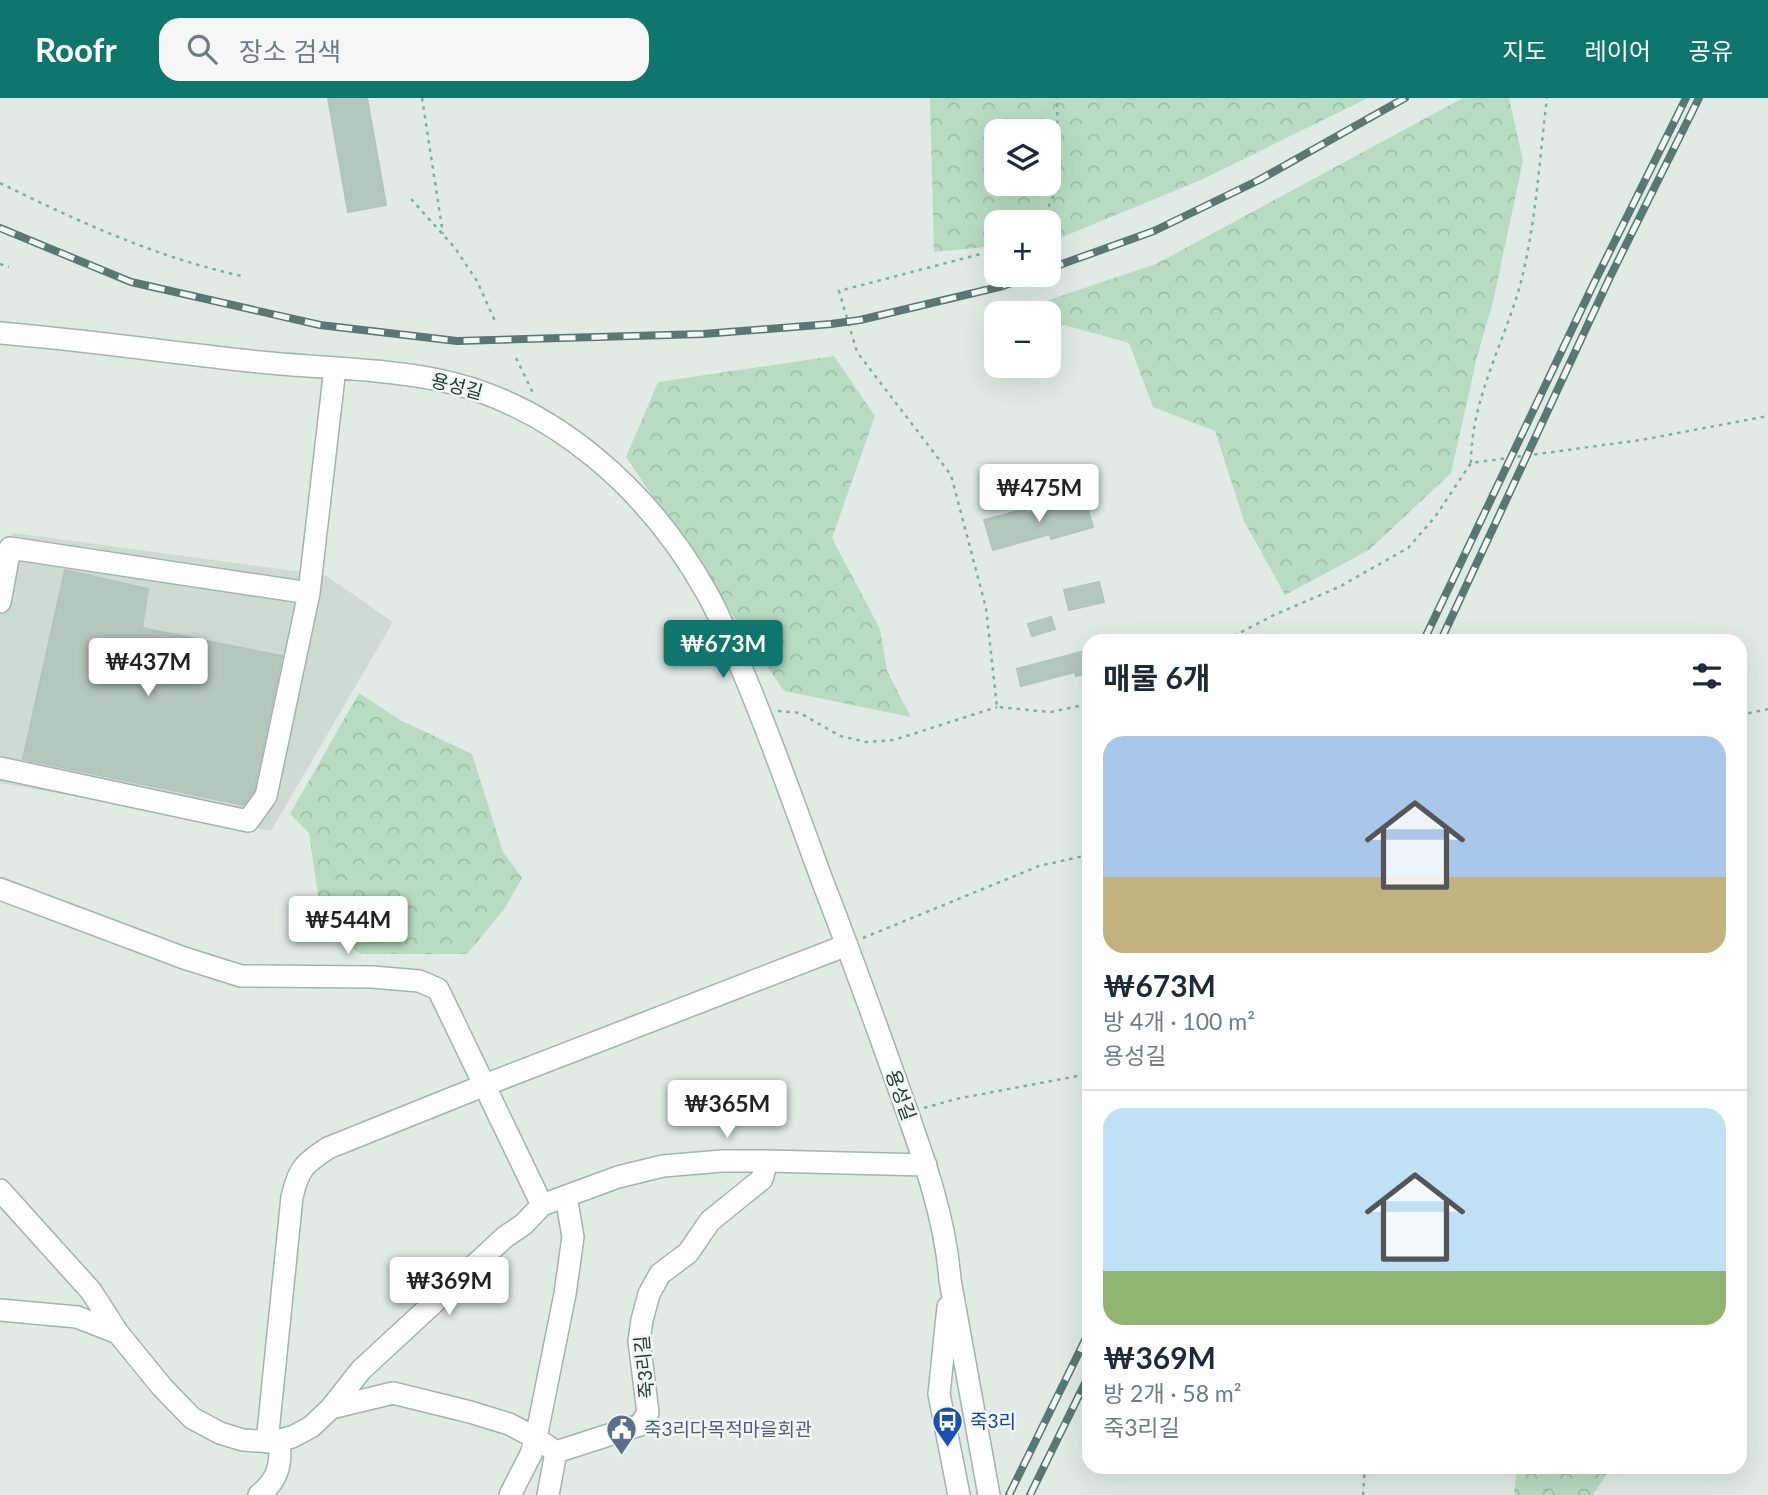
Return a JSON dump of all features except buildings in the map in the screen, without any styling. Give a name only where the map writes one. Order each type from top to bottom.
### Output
[{"type":"street","name":"용성길","points":[[0,333],[163,352],[395,372],[439,379],[496,397],[546,422],[590,453],[636,495],[680,549],[709,597],[759,710],[908,1113],[926,1165],[948,1252],[950,1280],[989,1495]]},
{"type":"street","points":[[0,768],[248,821],[266,796],[309,593],[335,368]]},
{"type":"street","points":[[0,601],[10,548],[309,593]]},
{"type":"street","points":[[0,889],[184,958],[241,976],[372,977],[419,981],[438,989],[542,1205]]},
{"type":"street","points":[[259,1495],[274,1482],[281,1455],[273,1441],[292,1197],[298,1174],[309,1161],[328,1148],[485,1084],[847,945]]},
{"type":"street","points":[[0,1190],[91,1291],[118,1333],[162,1387],[192,1418],[220,1433],[243,1440],[273,1441],[292,1437],[311,1427],[331,1408],[361,1370],[542,1205],[618,1177],[663,1166],[722,1161],[926,1165]]},
{"type":"street","name":"죽3리길","points":[[556,1452],[640,1425],[648,1413],[639,1341],[649,1294],[660,1274],[688,1253],[710,1221],[762,1179],[767,1161]]},
{"type":"street","points":[[510,1495],[536,1438],[565,1294],[573,1237],[566,1196]]},
{"type":"street","points":[[950,1280],[939,1394],[959,1495]]},
{"type":"street","points":[[0,1310],[77,1317],[118,1333]]},
{"type":"street","points":[[331,1408],[393,1393],[496,1420],[536,1438],[556,1452],[548,1495]]},
{"type":"path","points":[[422,98],[443,234]]},
{"type":"path","points":[[1047,210],[1058,187],[1057,98]]},
{"type":"path","points":[[1238,634],[1339,587],[1408,548],[1435,517],[1471,463],[1471,442],[1483,391],[1519,288],[1533,214],[1546,98]]},
{"type":"path","points":[[0,183],[85,225],[215,270],[242,276]]},
{"type":"path","points":[[411,199],[455,248],[477,281],[495,321]]},
{"type":"path","points":[[984,253],[839,291],[857,352],[951,475],[986,608],[997,707]]},
{"type":"path","points":[[0,264],[9,267]]},
{"type":"path","points":[[516,358],[546,422]]},
{"type":"path","points":[[1471,463],[1641,440],[1768,416]]},
{"type":"path","points":[[759,710],[800,713],[840,736],[866,742],[894,740],[997,707],[1051,712],[1082,705]]},
{"type":"path","points":[[1747,714],[1768,709]]},
{"type":"path","points":[[847,945],[1039,866],[1082,856]]},
{"type":"path","points":[[908,1113],[956,1099],[1082,1075]]},
{"type":"path","points":[[1363,1495],[1364,1474]]},
{"type":"shaded area","points":[[14,533],[325,575],[393,622],[271,831],[0,783],[0,543]]},
{"type":"green space","points":[[930,98],[1368,98],[1203,179],[1061,238],[1061,210],[984,210],[984,247],[934,252]]},
{"type":"green space","points":[[1463,98],[1509,98],[1523,161],[1493,302],[1477,357],[1451,473],[1369,550],[1285,595],[1244,521],[1215,431],[1153,407],[1129,343],[1061,324],[1061,301],[1046,301],[1156,264]]},
{"type":"green space","points":[[834,356],[875,416],[832,538],[880,629],[887,671],[911,717],[784,691],[626,457],[658,382]]},
{"type":"green space","points":[[359,693],[400,720],[472,754],[503,852],[522,878],[505,908],[467,954],[361,954],[323,928],[309,833],[290,814]]},
{"type":"green space","points":[[1516,1474],[1606,1474],[1593,1495],[1514,1495]]},
{"type":"railway","points":[[1061,264],[1154,231],[1259,180],[1405,98]]},
{"type":"railway","points":[[1427,634],[1594,283],[1686,98]]},
{"type":"railway","points":[[1444,634],[1610,277],[1699,98]]},
{"type":"railway","points":[[0,228],[131,282],[320,325],[457,341],[703,334],[831,324],[860,320],[999,287]]},
{"type":"railway","points":[[1009,1495],[1082,1346]]},
{"type":"railway","points":[[1030,1495],[1082,1389]]},
{"type":"place","name":"죽3리","points":[[947,1448]]},
{"type":"place","name":"죽3리다목적마을회관","points":[[621,1456]]}]
